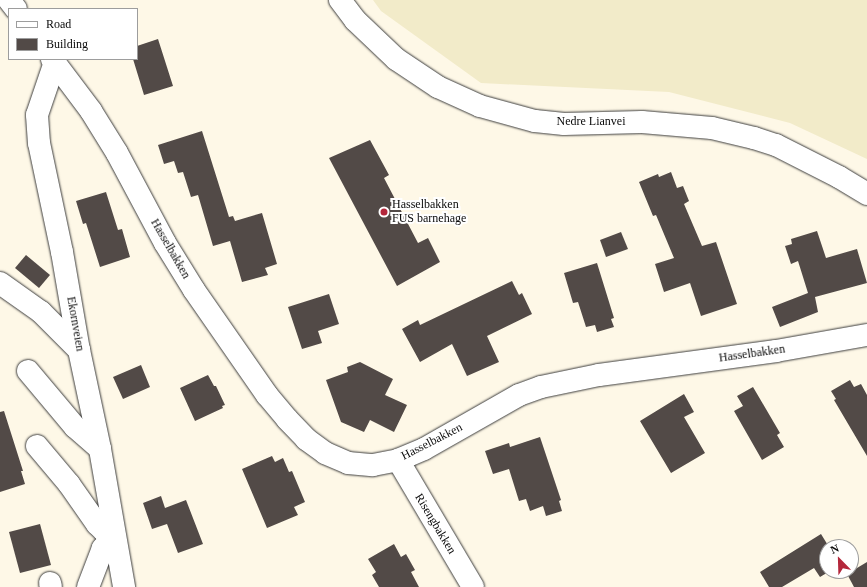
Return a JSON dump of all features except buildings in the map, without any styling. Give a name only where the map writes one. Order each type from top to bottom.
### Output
[{"type":"street","points":[[9,0],[15,8]]},
{"type":"street","name":"Nedre Lianvei","points":[[340,0],[355,20],[396,59],[438,87],[480,106],[509,115],[556,123],[673,123],[726,131],[776,145],[839,177],[867,194]]},
{"type":"street","name":"Ekornveien","points":[[54,61],[37,115],[39,143],[62,252],[78,350],[100,449],[114,537],[124,587]]},
{"type":"street","name":"Hasselbakken","points":[[54,61],[93,113],[118,154],[165,242],[214,321],[287,420],[306,439],[336,459],[361,466],[398,460],[424,449],[519,396],[541,387],[592,376],[776,351],[867,335]]},
{"type":"street","points":[[0,283],[41,312],[78,350]]},
{"type":"street","points":[[28,371],[75,427],[100,449]]},
{"type":"street","points":[[37,446],[69,484],[97,524],[104,532],[114,537],[103,548],[88,587]]},
{"type":"street","name":"Risengbakken","points":[[398,460],[472,587]]},
{"type":"shaded area","points":[[373,0],[867,0],[867,159],[790,123],[669,92],[481,83],[381,11]]},
{"type":"place","name":"Hasselbakken FUS barnehage","points":[[384,212]]}]
